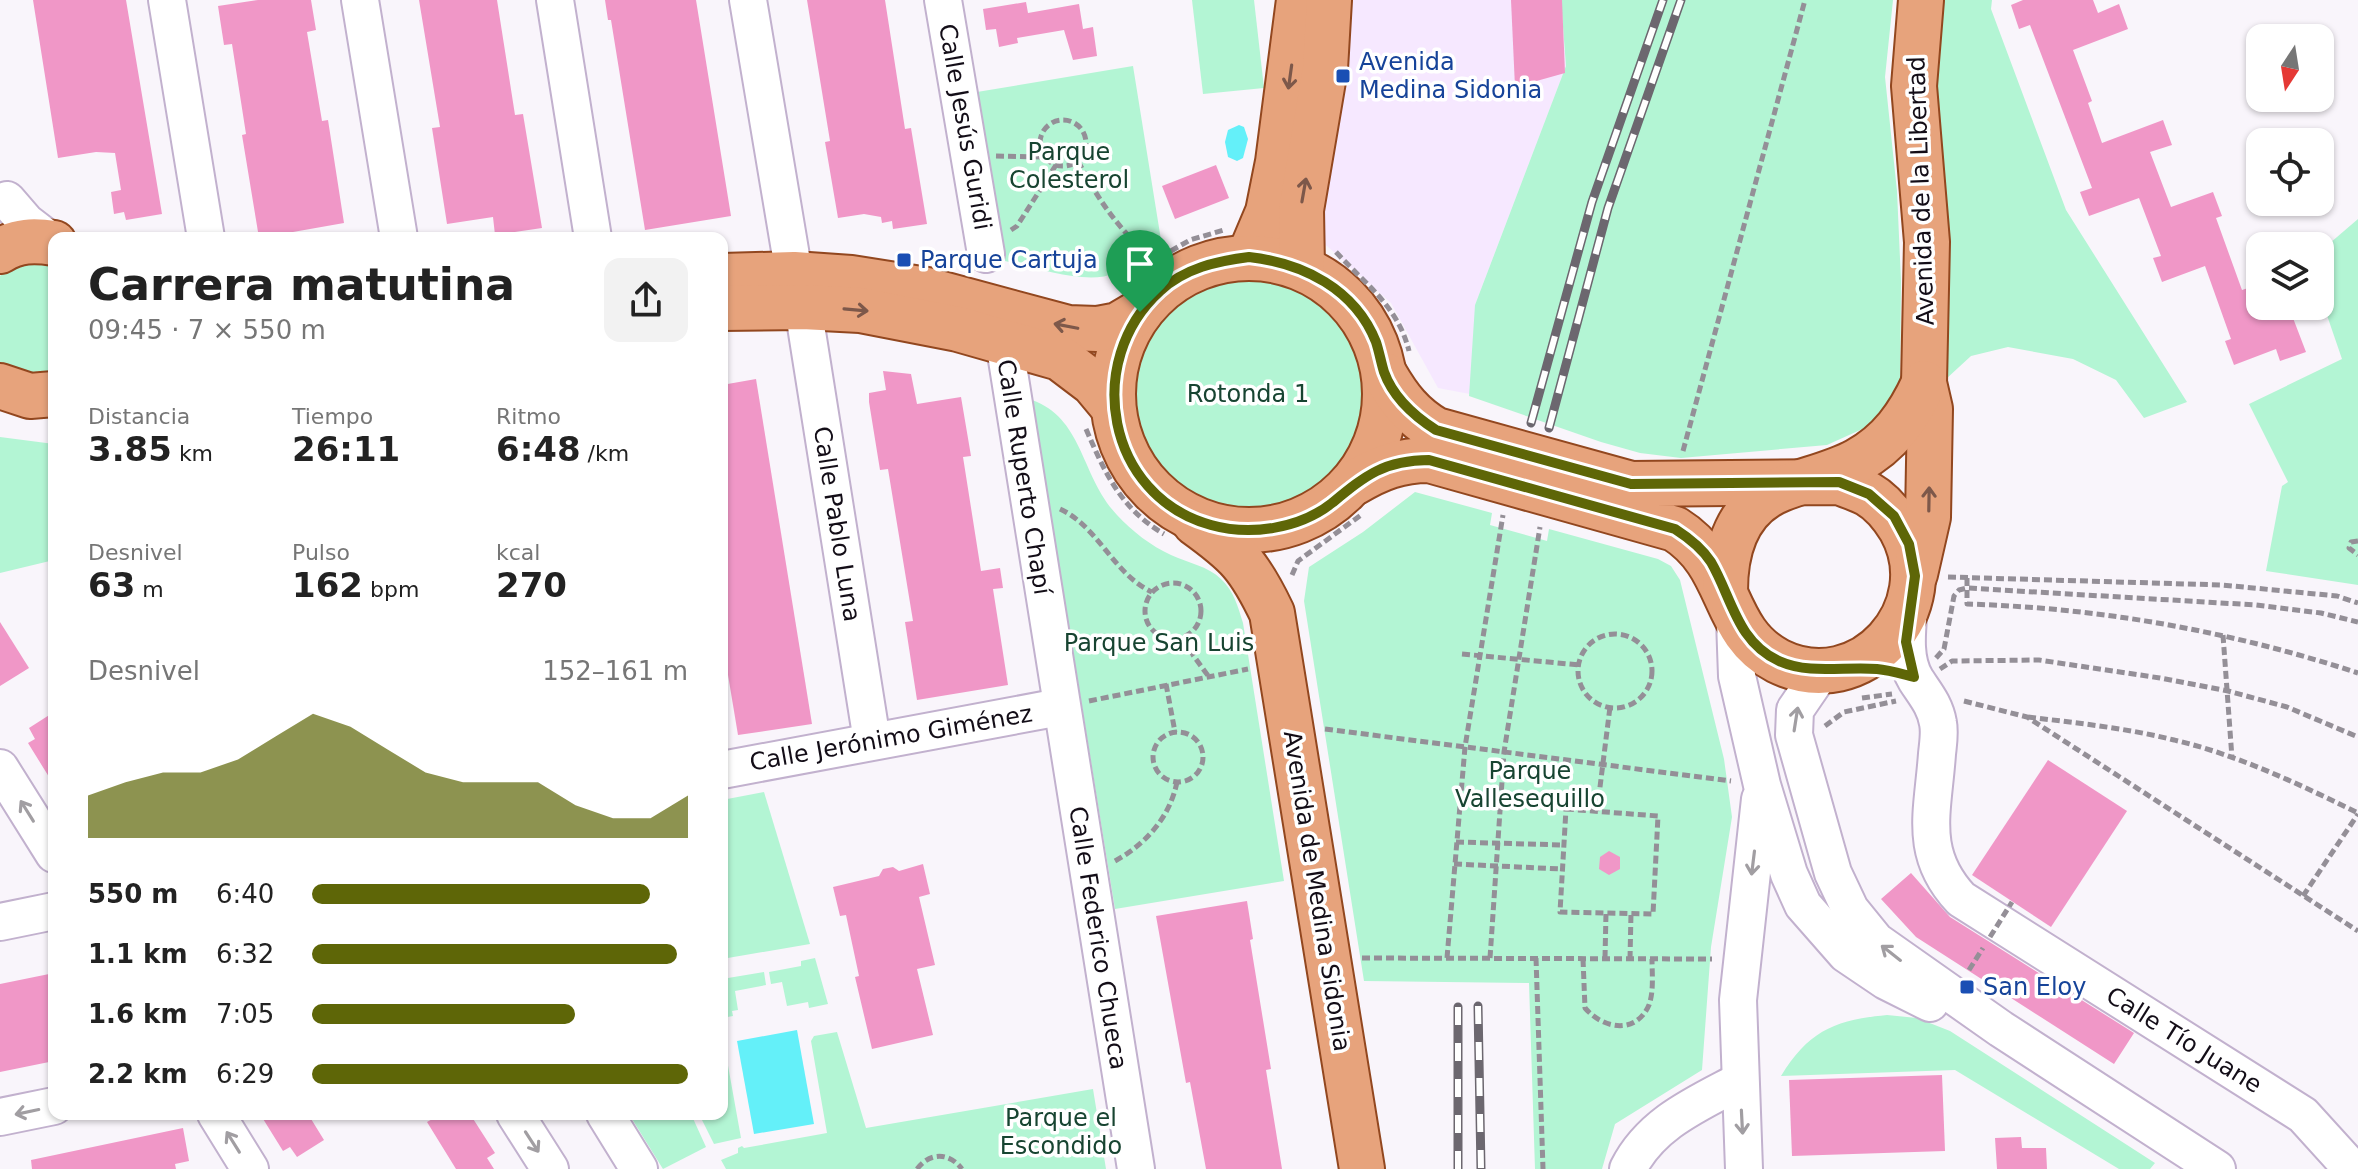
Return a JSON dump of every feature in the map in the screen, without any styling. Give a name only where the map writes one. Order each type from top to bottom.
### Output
[{"type":"main road","points":[[728,307],[851,278],[927,290],[1068,328],[1097,329],[1118,325],[1131,300],[1162,289],[1188,272],[1218,261],[1268,212],[1278,162],[1299,0]]},
{"type":"main road","points":[[1174,524],[1209,524],[1241,530],[1272,529],[1303,519],[1331,504],[1359,498],[1379,468],[1406,460],[1429,460],[1657,523],[1691,539],[1709,559],[1730,605],[1754,644],[1779,661],[1808,669],[1831,668],[1869,656],[1893,635],[1912,591],[1909,544],[1894,516],[1869,494],[1839,482],[1631,484],[1436,430],[1419,420],[1400,400],[1398,369],[1375,341],[1358,310],[1332,286],[1315,256],[1301,210],[1325,69],[1329,0]]},
{"type":"main road","name":"Avenida de la Libertad","points":[[1912,591],[1928,517],[1930,409],[1924,383],[1927,242],[1914,86],[1921,0]]},
{"type":"main road","points":[[0,251],[29,240],[48,242]]},
{"type":"main road","points":[[1239,243],[1276,260],[1315,256]]},
{"type":"main road","points":[[728,277],[798,290],[860,310],[909,318],[1060,358],[1093,383],[1099,416]]},
{"type":"main road","points":[[1099,416],[1123,341],[1131,300]]},
{"type":"main road","points":[[1359,498],[1398,369]]},
{"type":"main road","name":"Avenida de la Libertad","points":[[1807,481],[1856,461],[1885,441],[1903,424],[1924,383]]},
{"type":"main road","name":"Avenida de Medina Sidonia","points":[[1099,416],[1174,524],[1229,547],[1280,600]]},
{"type":"main road","points":[[1730,605],[1725,560],[1735,532],[1753,507],[1778,490],[1807,481]]},
{"type":"main road","name":"Avenida de Medina Sidonia","points":[[1303,519],[1278,568],[1280,600],[1362,1169]]},
{"type":"street","points":[[167,0],[205,232]]},
{"type":"street","points":[[360,0],[398,232]]},
{"type":"street","points":[[555,0],[592,232]]},
{"type":"street","name":"Calle Pablo Luna","points":[[748,0],[872,741]]},
{"type":"street","name":"Calle Jesús Guridi","points":[[943,0],[986,249]]},
{"type":"street","points":[[2,201],[48,239]]},
{"type":"street","name":"Calle Ruperto Chapí","points":[[1004,341],[1028,504],[1068,706]]},
{"type":"street","name":"Calle Tío Juane","points":[[1912,591],[1906,642],[1918,681],[1932,701],[1939,725],[1931,829],[1933,854],[1943,879],[1961,899],[2303,1115],[2352,1169]]},
{"type":"street","points":[[1730,605],[1747,784],[1738,1000],[1744,1169]]},
{"type":"street","points":[[1918,681],[1878,669],[1831,668],[1800,703],[1792,725],[1833,873],[1850,909],[1876,941],[1903,963],[2217,1169]]},
{"type":"street","name":"Calle Jerónimo Giménez","points":[[728,769],[1068,706]]},
{"type":"street","name":"Calle Federico Chueca","points":[[1068,706],[1136,1169]]},
{"type":"street","points":[[0,768],[48,844]]},
{"type":"street","points":[[1747,784],[1803,905],[1834,943],[1886,981],[1923,1000],[2001,1029]]},
{"type":"street","points":[[0,922],[48,912]]},
{"type":"street","points":[[1628,1169],[1643,1144],[1663,1124],[1740,1081]]},
{"type":"street","points":[[0,1117],[48,1107]]},
{"type":"street","points":[[220,1120],[250,1169]]},
{"type":"street","points":[[519,1120],[550,1169]]},
{"type":"street","points":[[609,1120],[639,1169]]},
{"type":"path","points":[[1681,458],[1805,0]]},
{"type":"path","points":[[970,156],[1043,157],[1064,167],[1078,161],[1086,148],[1084,133],[1073,122],[1066,120],[1058,120],[1045,127],[1039,142],[1043,157]]},
{"type":"path","points":[[1078,161],[1100,204],[1121,230],[1148,255]]},
{"type":"path","points":[[986,249],[1017,226],[1056,165]]},
{"type":"path","points":[[1131,300],[1157,259],[1190,240],[1239,243]]},
{"type":"path","points":[[1315,256],[1384,300],[1406,339],[1398,369]]},
{"type":"path","points":[[1099,416],[1106,477],[1119,497],[1136,515],[1174,524]]},
{"type":"path","points":[[1280,600],[1298,561],[1359,498]]},
{"type":"path","points":[[1028,504],[1055,506],[1066,511],[1131,579],[1152,592]]},
{"type":"path","points":[[1447,958],[1465,747],[1504,510]]},
{"type":"path","points":[[1490,958],[1504,752],[1541,520]]},
{"type":"path","points":[[2358,541],[2351,542],[2349,548],[2358,555]]},
{"type":"path","points":[[1912,591],[1967,578],[2222,585],[2337,596],[2358,603]]},
{"type":"path","points":[[1967,578],[1967,604],[2098,612],[2223,635],[2291,651],[2358,673]]},
{"type":"path","points":[[1168,584],[1186,586],[1199,599],[1201,617],[1198,625],[1185,638],[1166,639],[1150,628],[1145,609],[1152,592],[1168,584]]},
{"type":"path","points":[[1823,728],[1844,712],[1879,703],[1891,704],[1918,681],[1944,649],[1954,596],[1959,590],[1967,588],[2256,605],[2321,613],[2358,622]]},
{"type":"path","points":[[1613,634],[1636,640],[1645,649],[1652,672],[1644,695],[1634,703],[1610,707],[1589,697],[1578,677],[1579,665],[1590,644],[1613,634]]},
{"type":"path","points":[[2223,635],[2232,758]]},
{"type":"path","points":[[1185,638],[1209,677]]},
{"type":"path","points":[[1462,654],[1579,665]]},
{"type":"path","points":[[1816,724],[1840,705],[1863,698],[1886,696],[1952,661],[2039,660],[2089,665],[2228,691],[2287,707],[2358,737]]},
{"type":"path","points":[[1068,706],[1257,668]]},
{"type":"path","points":[[1166,684],[1175,732]]},
{"type":"path","points":[[1960,698],[1968,704],[2027,717],[2119,728],[2176,740],[2297,783],[2358,813],[2303,896]]},
{"type":"path","points":[[1597,811],[1610,707]]},
{"type":"path","points":[[2027,717],[2358,931]]},
{"type":"path","points":[[1318,728],[1747,784]]},
{"type":"path","points":[[1175,732],[1191,735],[1203,756],[1198,772],[1192,778],[1177,782],[1161,776],[1153,762],[1155,746],[1167,734],[1175,732]]},
{"type":"path","points":[[1110,863],[1135,849],[1150,835],[1170,805],[1177,782]]},
{"type":"path","points":[[1566,809],[1597,811],[1658,816],[1653,914],[1560,912],[1566,809]]},
{"type":"path","points":[[1456,842],[1564,845]]},
{"type":"path","points":[[1454,864],[1562,869]]},
{"type":"path","points":[[1954,995],[2012,902]]},
{"type":"path","points":[[1605,958],[1606,913]]},
{"type":"path","points":[[1630,959],[1631,913]]},
{"type":"path","points":[[1354,958],[1742,959]]},
{"type":"path","points":[[1536,958],[1543,1169]]},
{"type":"path","points":[[1583,958],[1585,1008],[1593,1017],[1618,1027],[1630,1025],[1648,1008],[1652,959]]},
{"type":"path","points":[[917,1169],[923,1162],[939,1155],[955,1161],[962,1169]]},
{"type":"shaded area","points":[[1316,0],[1561,0],[1566,66],[1475,305],[1475,395],[1438,388],[1391,303],[1327,246],[1281,227]]},
{"type":"green space","points":[[1192,0],[1254,0],[1264,88],[1203,94]]},
{"type":"green space","points":[[1561,0],[1893,0],[1885,77],[1897,191],[1901,281],[1900,394],[1880,421],[1827,445],[1681,458],[1640,453],[1601,442],[1469,396],[1475,305],[1566,66]]},
{"type":"green space","points":[[1940,0],[1992,0],[1991,9],[2066,210],[2187,402],[2144,418],[2116,380],[2073,359],[2008,347],[1971,356],[1946,379],[1949,239],[1936,107]]},
{"type":"green space","name":"Parque Colesterol","points":[[1133,66],[1161,240],[1115,273],[1104,276],[1061,274],[1005,261],[977,92]]},
{"type":"green space","points":[[2358,219],[2358,585],[2266,571],[2282,486],[2288,482],[2249,404],[2342,359],[2329,320],[2334,320],[2334,240]]},
{"type":"green space","points":[[29,262],[48,264],[48,373],[25,375],[0,362],[0,276],[10,268]]},
{"type":"green space","name":"Rotonda 1","points":[[1249,280],[1293,289],[1312,299],[1329,314],[1344,331],[1354,350],[1363,394],[1354,438],[1344,457],[1329,474],[1312,489],[1293,499],[1249,508],[1205,499],[1186,489],[1169,474],[1154,457],[1144,438],[1135,394],[1144,350],[1154,331],[1169,314],[1186,299],[1205,289]]},
{"type":"green space","name":"Parque San Luis","points":[[1032,400],[1062,420],[1095,483],[1123,521],[1156,547],[1216,575],[1232,594],[1243,623],[1284,881],[1115,909]]},
{"type":"green space","points":[[0,437],[48,443],[48,561],[0,573]]},
{"type":"green space","name":"Parque Vallesequillo","points":[[1415,492],[1492,513],[1490,525],[1547,541],[1549,529],[1658,559],[1671,566],[1680,580],[1724,759],[1732,817],[1711,947],[1702,1070],[1615,1124],[1602,1169],[1535,1169],[1529,983],[1364,981],[1304,601],[1309,567],[1363,532]]},
{"type":"green space","points":[[764,792],[810,944],[728,958],[728,799]]},
{"type":"green space","points":[[815,958],[828,1004],[809,1008],[808,1002],[787,1006],[782,982],[771,984],[769,972],[801,966],[801,961]]},
{"type":"green space","points":[[764,972],[766,985],[735,991],[738,1010],[732,1011],[733,1016],[728,1017],[728,978]]},
{"type":"green space","points":[[1887,1015],[1917,1018],[1950,1031],[2155,1163],[2150,1169],[2119,1169],[1955,1070],[1781,1076],[1802,1048],[1825,1030],[1853,1020]]},
{"type":"green space","name":"Parque el Escondido","points":[[837,1032],[866,1128],[1093,1089],[1106,1169],[726,1169],[721,1160],[738,1153],[738,1148],[742,1146],[827,1133],[811,1041],[814,1036]]},
{"type":"green space","points":[[728,1065],[741,1138],[714,1144],[702,1120],[728,1120]]},
{"type":"green space","points":[[633,1120],[694,1120],[706,1147],[663,1169]]},
{"type":"water","points":[[1239,125],[1244,127],[1248,139],[1243,158],[1237,161],[1228,157],[1225,142],[1228,130]]},
{"type":"water","points":[[797,1030],[814,1124],[754,1134],[737,1041]]},
{"type":"building","points":[[33,0],[126,0],[162,214],[126,220],[124,212],[114,214],[111,192],[121,190],[115,153],[96,152],[58,158]]},
{"type":"building","points":[[258,0],[311,0],[316,30],[307,32],[322,121],[328,120],[344,223],[293,232],[258,232],[242,135],[246,134],[232,44],[224,45],[218,6]]},
{"type":"building","points":[[419,0],[497,0],[515,115],[523,114],[542,228],[495,232],[493,217],[447,224],[432,128],[440,127]]},
{"type":"building","points":[[605,0],[696,0],[731,216],[645,230],[611,20],[608,20]]},
{"type":"building","points":[[807,0],[885,0],[905,129],[911,128],[927,224],[893,229],[892,221],[882,223],[881,217],[864,214],[838,218],[825,142],[830,141]]},
{"type":"building","points":[[1511,0],[1562,0],[1565,73],[1515,87]]},
{"type":"building","points":[[2023,0],[2093,0],[2098,13],[2119,4],[2128,29],[2073,50],[2092,101],[2088,103],[2102,143],[2163,120],[2172,145],[2150,152],[2171,207],[2213,192],[2222,216],[2216,218],[2242,290],[2246,289],[2246,320],[2294,320],[2306,352],[2280,361],[2276,349],[2234,365],[2225,341],[2231,339],[2205,266],[2162,282],[2153,258],[2161,256],[2139,198],[2089,216],[2080,192],[2092,188],[2030,25],[2019,29],[2011,5]]},
{"type":"building","points":[[1026,2],[1028,13],[1079,4],[1083,29],[1093,27],[1097,56],[1073,60],[1064,30],[1017,38],[1018,43],[999,47],[996,29],[986,30],[983,9]]},
{"type":"building","points":[[1216,165],[1229,198],[1175,219],[1162,186]]},
{"type":"building","points":[[883,371],[911,374],[917,404],[961,397],[971,456],[963,457],[981,571],[1000,568],[1003,588],[993,589],[1008,685],[917,700],[905,622],[913,621],[888,469],[880,470],[869,402],[869,393],[886,390]]},
{"type":"building","points":[[756,379],[812,724],[738,735],[728,675],[728,384]]},
{"type":"building","points":[[0,622],[29,668],[0,686]]},
{"type":"building","points":[[48,716],[48,775],[28,743],[35,739],[29,728]]},
{"type":"building","points":[[2048,760],[2127,811],[2051,927],[1972,875]]},
{"type":"building","points":[[1609,851],[1620,857],[1620,869],[1609,875],[1599,869],[1600,857]]},
{"type":"building","points":[[923,864],[930,894],[919,897],[935,965],[917,969],[933,1035],[872,1049],[855,977],[859,976],[846,915],[840,916],[833,887],[879,876],[883,869],[893,867],[899,871]]},
{"type":"building","points":[[1911,873],[1950,917],[2134,1033],[2114,1064],[1916,937],[1881,899]]},
{"type":"building","points":[[1247,901],[1253,939],[1250,940],[1271,1069],[1266,1070],[1282,1169],[1206,1169],[1190,1082],[1186,1083],[1156,916]]},
{"type":"building","points":[[48,974],[48,1062],[0,1072],[0,984]]},
{"type":"building","points":[[1942,1075],[1945,1151],[1792,1156],[1789,1080]]},
{"type":"building","points":[[264,1120],[312,1120],[324,1140],[297,1157],[290,1147],[283,1151]]},
{"type":"building","points":[[474,1120],[495,1153],[487,1158],[494,1169],[456,1169],[427,1122]]},
{"type":"building","points":[[183,1128],[189,1161],[175,1164],[176,1169],[32,1169],[31,1160]]},
{"type":"building","points":[[2021,1137],[2022,1148],[2046,1148],[2047,1169],[1997,1169],[1995,1138]]},
{"type":"railway","points":[[1531,423],[1592,202],[1663,0]]},
{"type":"railway","points":[[1549,428],[1608,208],[1681,0]]},
{"type":"railway","points":[[1478,1006],[1481,1169]]},
{"type":"railway","points":[[1458,1007],[1458,1169]]},
{"type":"place","name":"Avenida Medina Sidonia","points":[[1343,76]]},
{"type":"place","name":"Parque Cartuja","points":[[904,260]]},
{"type":"place","name":"San Eloy","points":[[1967,987]]},
{"type":"route","points":[[1249,257],[1276,260],[1302,268],[1332,286],[1358,310],[1375,341],[1385,375],[1400,400],[1419,420],[1436,430],[1631,484],[1839,482],[1869,494],[1894,516],[1909,544],[1915,576],[1906,642],[1914,677],[1878,669],[1808,669],[1779,661],[1754,644],[1735,620],[1709,559],[1691,539],[1675,529],[1429,460],[1406,460],[1379,468],[1354,483],[1331,504],[1303,519],[1272,529],[1241,530],[1209,524],[1181,512],[1147,485],[1124,449],[1113,407],[1114,373],[1123,341],[1140,312],[1162,289],[1188,272],[1218,261],[1249,257]]}]
